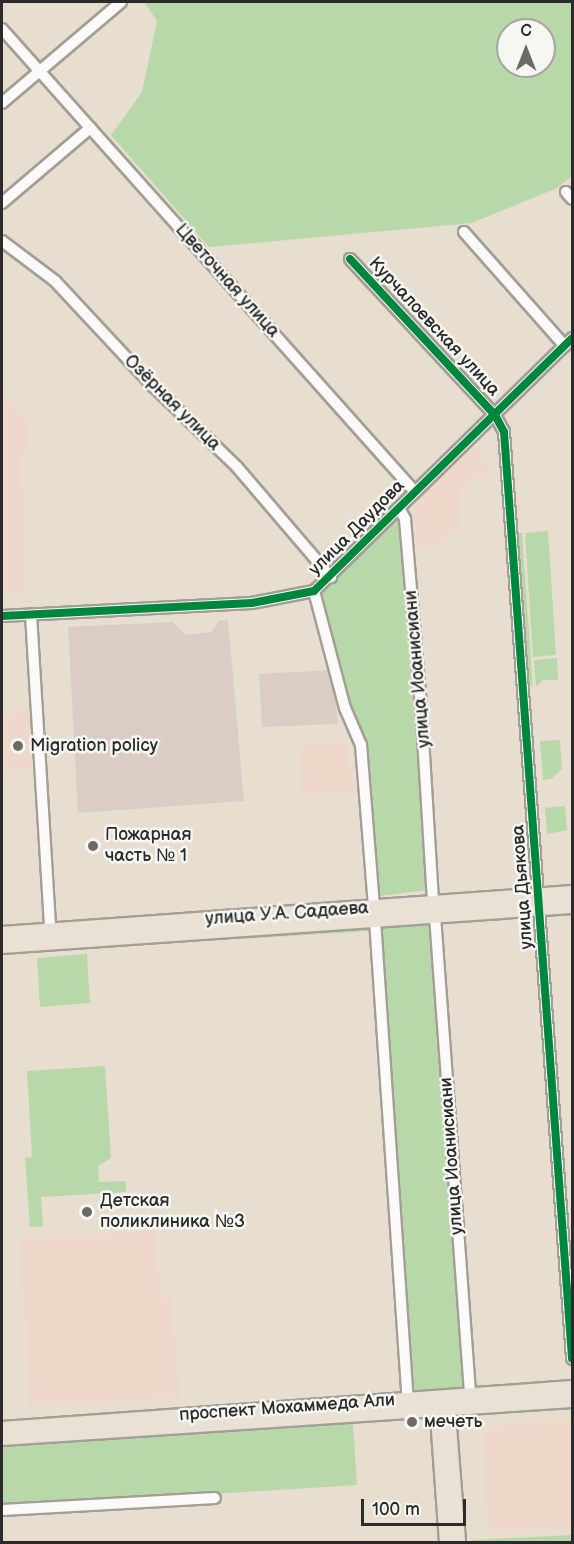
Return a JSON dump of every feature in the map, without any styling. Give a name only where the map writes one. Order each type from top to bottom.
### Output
[{"type":"main road","name":"улица У.А. Садаева","points":[[539,902],[573,893]]},
{"type":"main road","name":"улица У.А. Садаева","points":[[2,934],[51,936],[539,902],[573,906]]},
{"type":"main road","name":"улица У.А. Садаева","points":[[2,946],[51,936]]},
{"type":"main road","name":"проспект Мохаммеда Али","points":[[2,1429],[408,1400],[442,1404],[470,1396],[573,1388]]},
{"type":"main road","name":"проспект Мохаммеда Али","points":[[2,1438],[442,1404],[573,1400]]},
{"type":"main road","points":[[442,1404],[447,1542]]},
{"type":"main road","points":[[442,1404],[458,1542]]},
{"type":"street","points":[[2,103],[121,2]]},
{"type":"street","name":"Цветочная улица","points":[[2,29],[415,492]]},
{"type":"street","points":[[2,203],[90,128]]},
{"type":"street","points":[[464,232],[569,342]]},
{"type":"street","name":"Озёрная улица","points":[[2,241],[55,281],[154,387],[237,467],[331,577]]},
{"type":"street","name":"Курчалоевская улица","points":[[350,259],[495,415]]},
{"type":"street","name":"улица Даудова","points":[[2,616],[252,603],[314,591],[331,577],[569,342]]},
{"type":"street","name":"улица Дьякова","points":[[495,415],[504,432],[573,1359]]},
{"type":"street","name":"улица Иоанисиани","points":[[399,508],[405,519],[422,705],[434,909],[470,1396]]},
{"type":"street","points":[[314,591],[345,708],[361,745],[375,914],[408,1400]]},
{"type":"street","points":[[31,615],[51,936]]},
{"type":"street","points":[[2,1510],[214,1498]]},
{"type":"shaded area","points":[[2,393],[30,428],[22,458],[24,592],[2,593]]},
{"type":"shaded area","points":[[473,447],[479,447],[479,460],[485,461],[486,469],[493,469],[485,476],[469,480],[458,500],[457,529],[438,546],[416,547],[414,508],[426,490]]},
{"type":"shaded area","points":[[228,619],[244,801],[78,813],[68,627],[173,622],[185,635],[212,632],[218,621]]},
{"type":"shaded area","points":[[332,670],[338,724],[262,727],[259,674]]},
{"type":"shaded area","points":[[20,708],[29,709],[32,769],[2,771],[2,720]]},
{"type":"shaded area","points":[[346,742],[355,791],[303,794],[300,746]]},
{"type":"shaded area","points":[[156,1231],[160,1298],[172,1297],[178,1397],[31,1406],[20,1239]]},
{"type":"shaded area","points":[[572,1419],[572,1529],[489,1532],[484,1435],[503,1424]]},
{"type":"green space","points":[[144,2],[572,2],[572,176],[557,188],[472,223],[209,247],[111,135],[142,92],[157,21]]},
{"type":"green space","points":[[396,520],[401,522],[429,890],[379,896],[366,742],[350,709],[320,593]]},
{"type":"green space","points":[[548,531],[556,655],[533,657],[525,533]]},
{"type":"green space","points":[[522,532],[533,688],[528,680],[518,535]]},
{"type":"green space","points":[[557,658],[558,680],[543,680],[536,687],[534,660]]},
{"type":"green space","points":[[560,740],[562,769],[551,779],[543,780],[540,741]]},
{"type":"green space","points":[[565,806],[567,830],[547,834],[545,808]]},
{"type":"green space","points":[[432,921],[466,1391],[413,1395],[379,925]]},
{"type":"green space","points":[[367,926],[371,931],[244,939],[247,934]]},
{"type":"green space","points":[[87,954],[90,1003],[40,1007],[37,958]]},
{"type":"green space","points":[[105,1066],[111,1158],[98,1166],[99,1182],[126,1181],[126,1192],[41,1197],[43,1226],[30,1227],[25,1158],[32,1157],[27,1071]]},
{"type":"green space","points":[[353,1423],[357,1485],[2,1507],[2,1446]]},
{"type":"green space","points":[[572,1535],[572,1542],[472,1542],[472,1540]]},
{"type":"cycle path","points":[[350,259],[495,415],[504,432],[572,1359]]},
{"type":"cycle path","points":[[2,616],[252,603],[314,591],[572,338]]},
{"type":"place","name":"Migration policy","points":[[18,746]]},
{"type":"place","name":"Пожарная часть № 1","points":[[93,846]]},
{"type":"place","name":"Детская поликлиника №3","points":[[87,1212]]},
{"type":"place","name":"мечеть","points":[[412,1422]]}]
